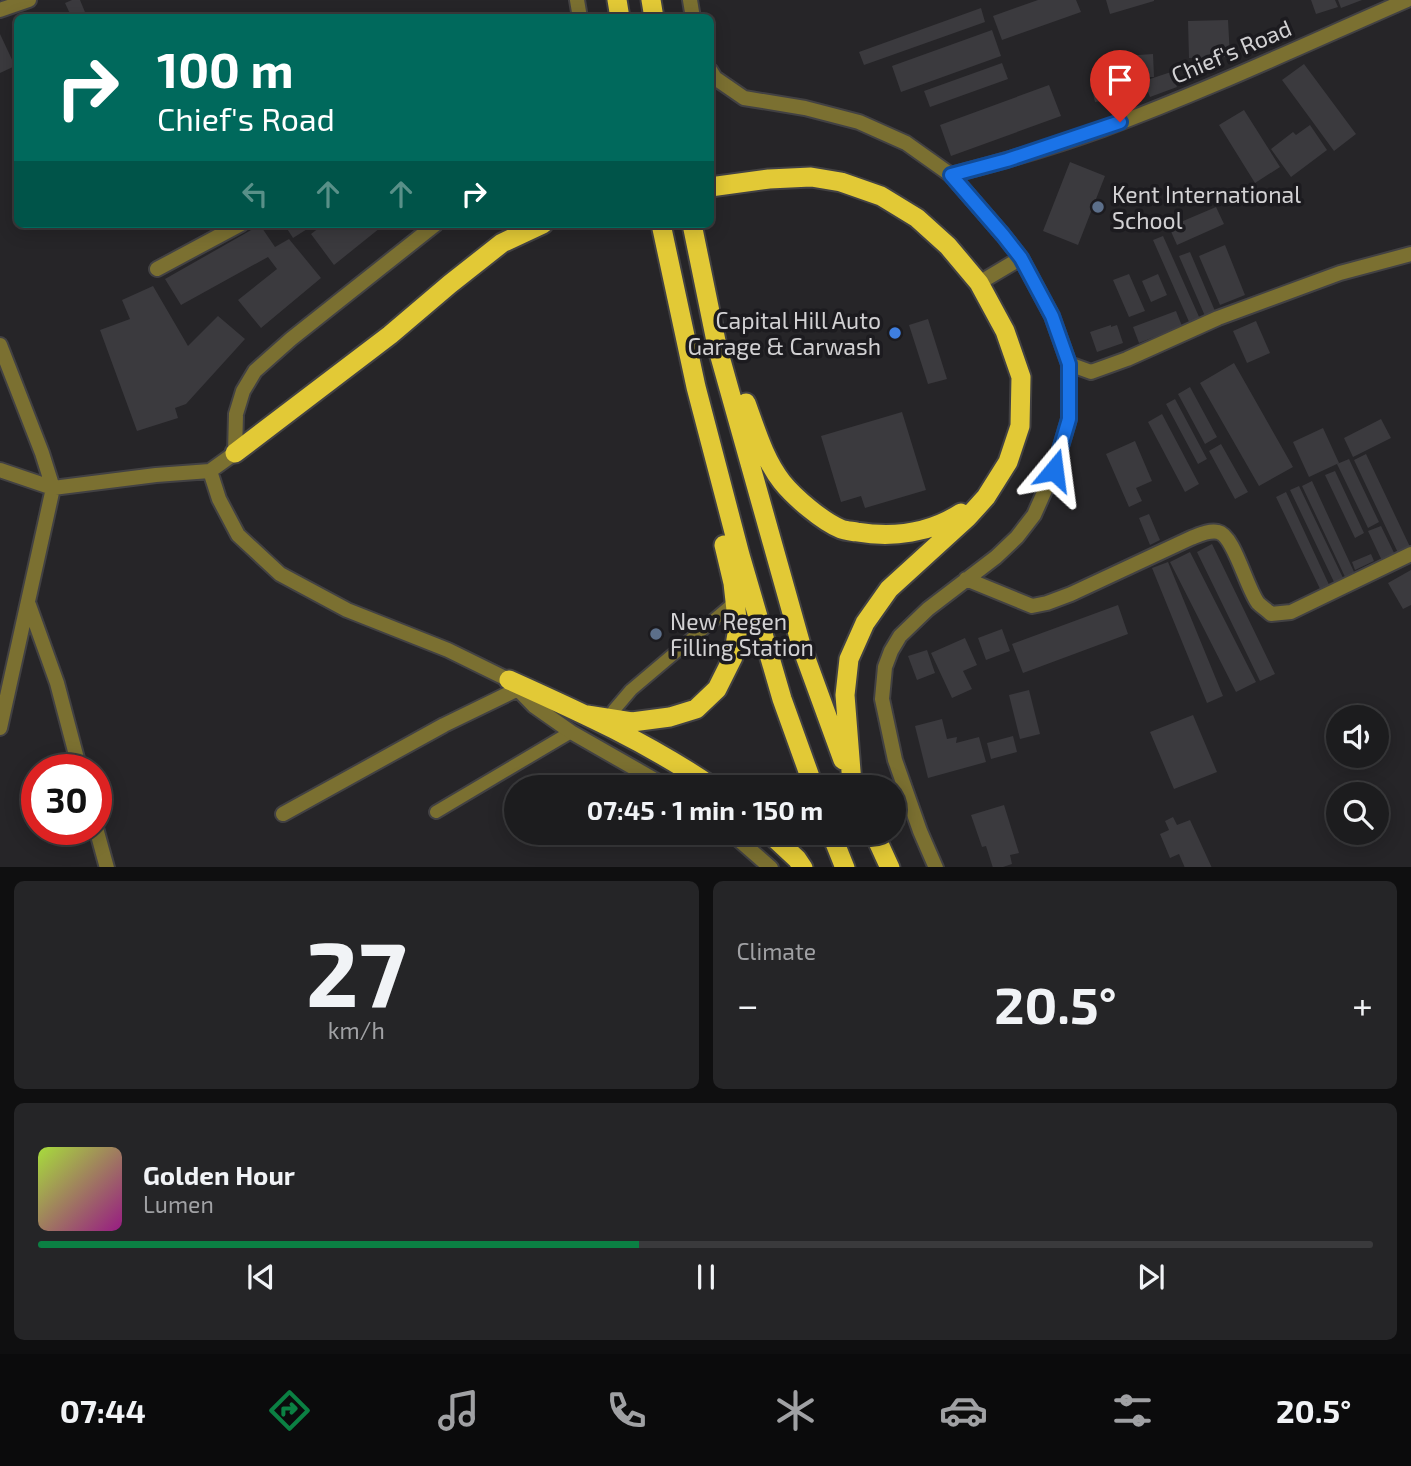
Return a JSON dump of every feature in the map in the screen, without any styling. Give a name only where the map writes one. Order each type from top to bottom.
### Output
[{"type":"highway","points":[[714,186],[811,177],[841,182],[881,196],[917,218],[948,246],[979,283],[1005,331],[1021,377],[1020,426],[1008,462],[986,497],[968,517],[889,589],[864,623],[849,659],[845,695],[852,775]]},
{"type":"highway","points":[[235,453],[390,335],[502,243],[534,228]]},
{"type":"highway","points":[[662,228],[696,387],[740,555],[782,699],[809,775]]},
{"type":"highway","points":[[693,228],[717,346],[802,645],[849,775]]},
{"type":"highway","points":[[717,346],[743,395],[764,451],[782,482],[810,510],[841,529],[875,535],[909,534],[949,521],[986,497]]},
{"type":"highway","points":[[587,715],[632,722],[670,718],[696,709],[718,689],[733,657],[738,628],[733,583],[709,479],[696,387]]},
{"type":"highway","points":[[513,684],[587,715],[696,775]]},
{"type":"highway","points":[[782,845],[803,867]]},
{"type":"highway","points":[[836,845],[845,867]]},
{"type":"highway","points":[[880,845],[890,867]]},
{"type":"street","points":[[0,10],[29,0]]},
{"type":"street","name":"Chief's Road","points":[[951,175],[1103,129],[1234,76],[1407,0]]},
{"type":"street","points":[[714,76],[744,97],[805,108],[859,122],[906,143],[951,175],[1021,258],[1052,316],[1069,364],[1069,419],[1054,470],[1034,515],[1017,537],[996,557],[928,609],[900,636],[885,667],[882,699],[895,760],[936,867]]},
{"type":"street","points":[[157,270],[234,228]]},
{"type":"street","points":[[0,470],[53,488],[210,471],[235,453],[236,414],[243,391],[255,371],[291,339],[431,228]]},
{"type":"street","points":[[1069,364],[1091,372],[1127,359],[1218,318],[1315,282],[1411,254]]},
{"type":"street","points":[[979,283],[1021,258]]},
{"type":"street","points":[[0,345],[53,488],[0,728]]},
{"type":"street","points":[[210,471],[219,499],[238,535],[280,575],[347,610],[448,650],[513,684],[534,706],[571,732],[646,775]]},
{"type":"street","points":[[966,579],[1032,606],[1071,594],[1191,538],[1216,531],[1224,534],[1233,545],[1243,575],[1258,602],[1270,614],[1291,612],[1411,554]]},
{"type":"street","points":[[28,603],[57,683],[76,754]]},
{"type":"street","points":[[283,814],[513,684]]},
{"type":"street","points":[[101,845],[107,867]]},
{"type":"street","points":[[743,845],[765,866]]},
{"type":"lane","points":[[610,719],[631,690],[735,602]]},
{"type":"lane","points":[[436,812],[571,732]]},
{"type":"building","points":[[80,0],[86,14],[70,14],[65,3]]},
{"type":"building","points":[[1038,0],[1076,0],[1081,12],[1002,40],[993,16]]},
{"type":"building","points":[[1106,0],[1154,0],[1154,1],[1110,14]]},
{"type":"building","points":[[1311,0],[1335,0],[1338,7],[1316,14]]},
{"type":"building","points":[[1338,0],[1362,0],[1341,8]]},
{"type":"building","points":[[981,8],[985,22],[864,65],[859,52]]},
{"type":"building","points":[[1228,20],[1230,57],[1189,58],[1188,21]]},
{"type":"building","points":[[992,30],[1001,56],[901,92],[892,66]]},
{"type":"building","points":[[0,34],[14,66],[0,73]]},
{"type":"building","points":[[1153,54],[1154,77],[1111,79],[1109,57]]},
{"type":"building","points":[[1002,63],[1008,79],[930,107],[924,91]]},
{"type":"building","points":[[1304,64],[1356,134],[1334,151],[1282,80]]},
{"type":"building","points":[[1171,72],[1177,87],[1150,97],[1144,81]]},
{"type":"building","points":[[1143,80],[1146,93],[1095,102],[1092,89]]},
{"type":"building","points":[[1049,85],[1061,116],[951,156],[940,125]]},
{"type":"building","points":[[1244,110],[1280,167],[1255,183],[1219,125]]},
{"type":"building","points":[[1310,125],[1327,150],[1291,177],[1271,149],[1293,132],[1296,135]]},
{"type":"building","points":[[1070,162],[1105,176],[1078,245],[1043,231]]},
{"type":"building","points":[[1216,207],[1224,224],[1177,245],[1169,227]]},
{"type":"building","points":[[255,228],[262,228],[275,247],[289,239],[321,278],[261,328],[238,300],[277,269],[268,257],[181,305],[165,279]]},
{"type":"building","points":[[287,228],[309,228],[293,238]]},
{"type":"building","points":[[319,228],[380,228],[334,265],[311,234]]},
{"type":"building","points":[[1163,236],[1200,319],[1190,324],[1153,240]]},
{"type":"building","points":[[1225,245],[1245,295],[1220,305],[1199,256]]},
{"type":"building","points":[[1190,252],[1215,311],[1205,316],[1179,256]]},
{"type":"building","points":[[1129,274],[1145,311],[1129,317],[1113,280]]},
{"type":"building","points":[[1158,274],[1167,295],[1151,302],[1142,281]]},
{"type":"building","points":[[153,286],[188,346],[218,316],[245,339],[186,404],[175,408],[178,418],[137,431],[100,330],[130,319],[122,300]]},
{"type":"building","points":[[1176,311],[1182,326],[1139,343],[1133,327]]},
{"type":"building","points":[[928,319],[947,379],[928,384],[909,325]]},
{"type":"building","points":[[1256,321],[1270,353],[1247,363],[1233,331]]},
{"type":"building","points":[[1117,325],[1123,343],[1097,352],[1090,332]]},
{"type":"building","points":[[1234,363],[1293,467],[1259,486],[1200,383]]},
{"type":"building","points":[[1190,387],[1217,437],[1205,444],[1178,394]]},
{"type":"building","points":[[1175,399],[1207,459],[1198,464],[1166,404]]},
{"type":"building","points":[[902,412],[926,490],[865,508],[861,496],[841,502],[821,436]]},
{"type":"building","points":[[1162,414],[1199,484],[1185,492],[1148,422]]},
{"type":"building","points":[[1381,419],[1391,438],[1353,457],[1344,438]]},
{"type":"building","points":[[1323,428],[1339,463],[1309,477],[1293,442]]},
{"type":"building","points":[[1135,441],[1152,481],[1136,488],[1142,501],[1129,507],[1106,454]]},
{"type":"building","points":[[1221,444],[1248,492],[1235,499],[1209,451]]},
{"type":"building","points":[[1366,454],[1411,549],[1399,555],[1354,460]]},
{"type":"building","points":[[1349,459],[1379,522],[1368,528],[1337,464]]},
{"type":"building","points":[[1335,471],[1364,533],[1355,538],[1325,475]]},
{"type":"building","points":[[1312,481],[1355,574],[1346,579],[1302,486]]},
{"type":"building","points":[[1299,486],[1344,580],[1335,584],[1290,490]]},
{"type":"building","points":[[1286,492],[1331,589],[1322,593],[1276,497]]},
{"type":"building","points":[[1149,514],[1160,540],[1150,545],[1139,518]]},
{"type":"building","points":[[1381,526],[1397,559],[1384,565],[1368,531]]},
{"type":"building","points":[[1212,544],[1275,674],[1260,681],[1197,552]]},
{"type":"building","points":[[1190,552],[1256,682],[1236,692],[1170,562]]},
{"type":"building","points":[[1371,554],[1374,561],[1355,570],[1352,562]]},
{"type":"building","points":[[1168,562],[1223,696],[1207,703],[1152,568]]},
{"type":"building","points":[[1411,570],[1411,605],[1403,609],[1388,583]]},
{"type":"building","points":[[1118,605],[1128,634],[1023,673],[1012,644]]},
{"type":"building","points":[[1002,629],[1010,651],[986,660],[978,638]]},
{"type":"building","points":[[965,638],[977,665],[963,671],[972,689],[952,698],[931,653]]},
{"type":"building","points":[[927,650],[935,673],[917,680],[908,656]]},
{"type":"building","points":[[1029,690],[1040,734],[1020,739],[1009,695]]},
{"type":"building","points":[[1193,715],[1217,772],[1174,789],[1150,732]]},
{"type":"building","points":[[942,719],[947,739],[957,737],[956,743],[979,737],[986,762],[928,778],[915,726]]},
{"type":"building","points":[[1013,736],[1017,752],[991,759],[987,743]]},
{"type":"building","points":[[1004,805],[1019,853],[1010,855],[1012,864],[993,867],[986,846],[982,847],[971,815]]},
{"type":"building","points":[[1173,817],[1177,825],[1190,820],[1212,867],[1185,867],[1179,854],[1170,858],[1160,834],[1169,830],[1165,821]]},
{"type":"place","name":"Kent International School","points":[[1098,207]]},
{"type":"place","name":"Capital Hill Auto Garage & Carwash","points":[[895,333]]},
{"type":"place","name":"New Regen Filling Station","points":[[656,634]]},
{"type":"route","points":[[1054,470],[1069,419],[1069,364],[1052,316],[1021,258],[951,175],[1007,160],[1120,122]]}]
